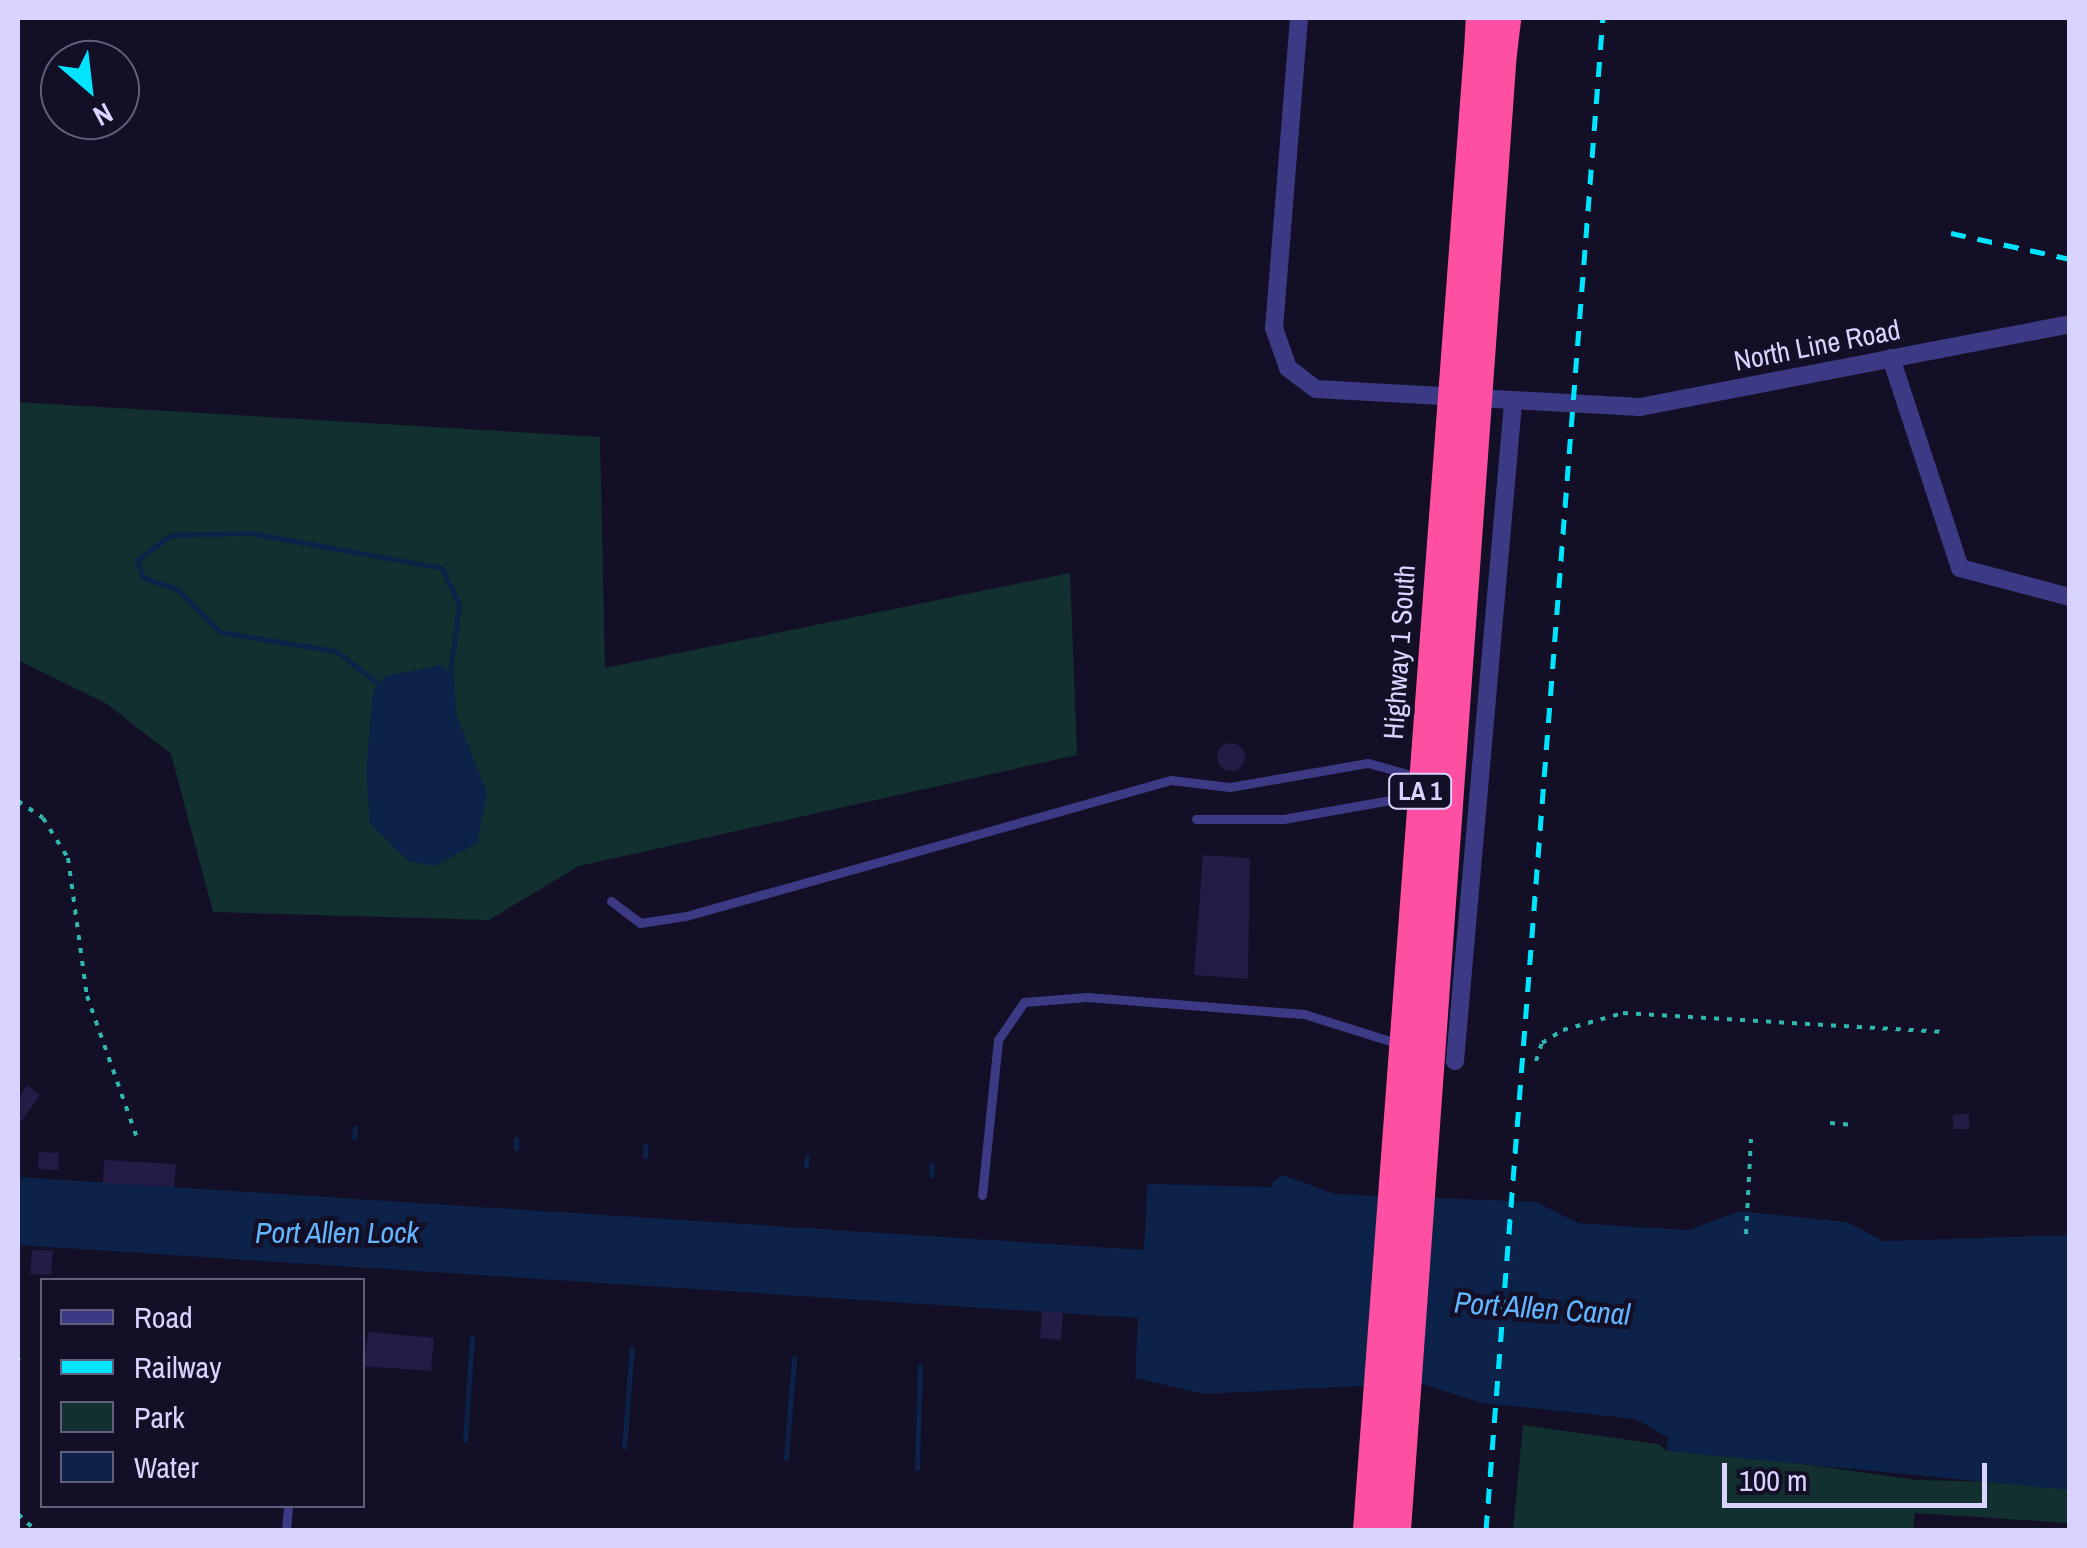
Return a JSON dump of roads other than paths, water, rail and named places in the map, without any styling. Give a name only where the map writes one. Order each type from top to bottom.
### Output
[{"type":"highway","name":"Highway 1 South","points":[[1368,1530],[1490,52],[1481,18]]},
{"type":"highway","points":[[1396,1530],[1490,52],[1506,18]]},
{"type":"street","name":"North Line Road","points":[[1299,18],[1274,328],[1282,358],[1316,389],[1573,409],[1640,407],[2070,324]]},
{"type":"street","points":[[1891,358],[1960,568],[2070,597]]},
{"type":"street","points":[[1455,1061],[1513,404]]},
{"type":"lane","points":[[611,901],[640,924],[686,916],[1171,780],[1230,787],[1368,763],[1446,788],[1478,793]]},
{"type":"lane","points":[[1196,819],[1362,810],[1446,788]]},
{"type":"lane","points":[[982,1195],[998,1040],[1024,1002],[1087,997],[1304,1014],[1455,1061]]},
{"type":"water","points":[[442,665],[454,677],[456,713],[487,793],[477,843],[435,866],[408,861],[370,824],[366,772],[373,691],[386,676]]},
{"type":"water","points":[[1148,1174],[1267,1185],[1283,1175],[1335,1194],[1536,1202],[1578,1223],[1688,1230],[1740,1211],[1848,1222],[1883,1241],[2069,1234],[2069,1490],[1666,1451],[1661,1437],[1409,1394],[1208,1395],[1135,1386],[1138,1318],[18,1245],[18,1177],[1144,1250]]},
{"type":"waterway","points":[[379,684],[336,651],[220,632],[177,589],[143,577],[137,560],[171,535],[250,533],[442,568],[459,605],[450,673]]},
{"type":"waterway","points":[[354,1137],[355,1128]]},
{"type":"waterway","points":[[516,1139],[516,1148]]},
{"type":"waterway","points":[[645,1146],[645,1156]]},
{"type":"waterway","points":[[806,1166],[807,1156]]},
{"type":"waterway","points":[[931,1175],[932,1165]]},
{"type":"waterway","points":[[465,1440],[472,1338]]},
{"type":"waterway","points":[[624,1447],[632,1348]]},
{"type":"waterway","points":[[786,1458],[794,1358]]},
{"type":"waterway","points":[[917,1468],[920,1366]]},
{"type":"railway","points":[[1486,1530],[1603,18]]},
{"type":"railway","points":[[1951,233],[2070,259]]},
{"type":"water label","name":"Port Allen Lock","points":[[337,1232]]},
{"type":"water label","name":"Port Allen Canal","points":[[1542,1308]]}]
